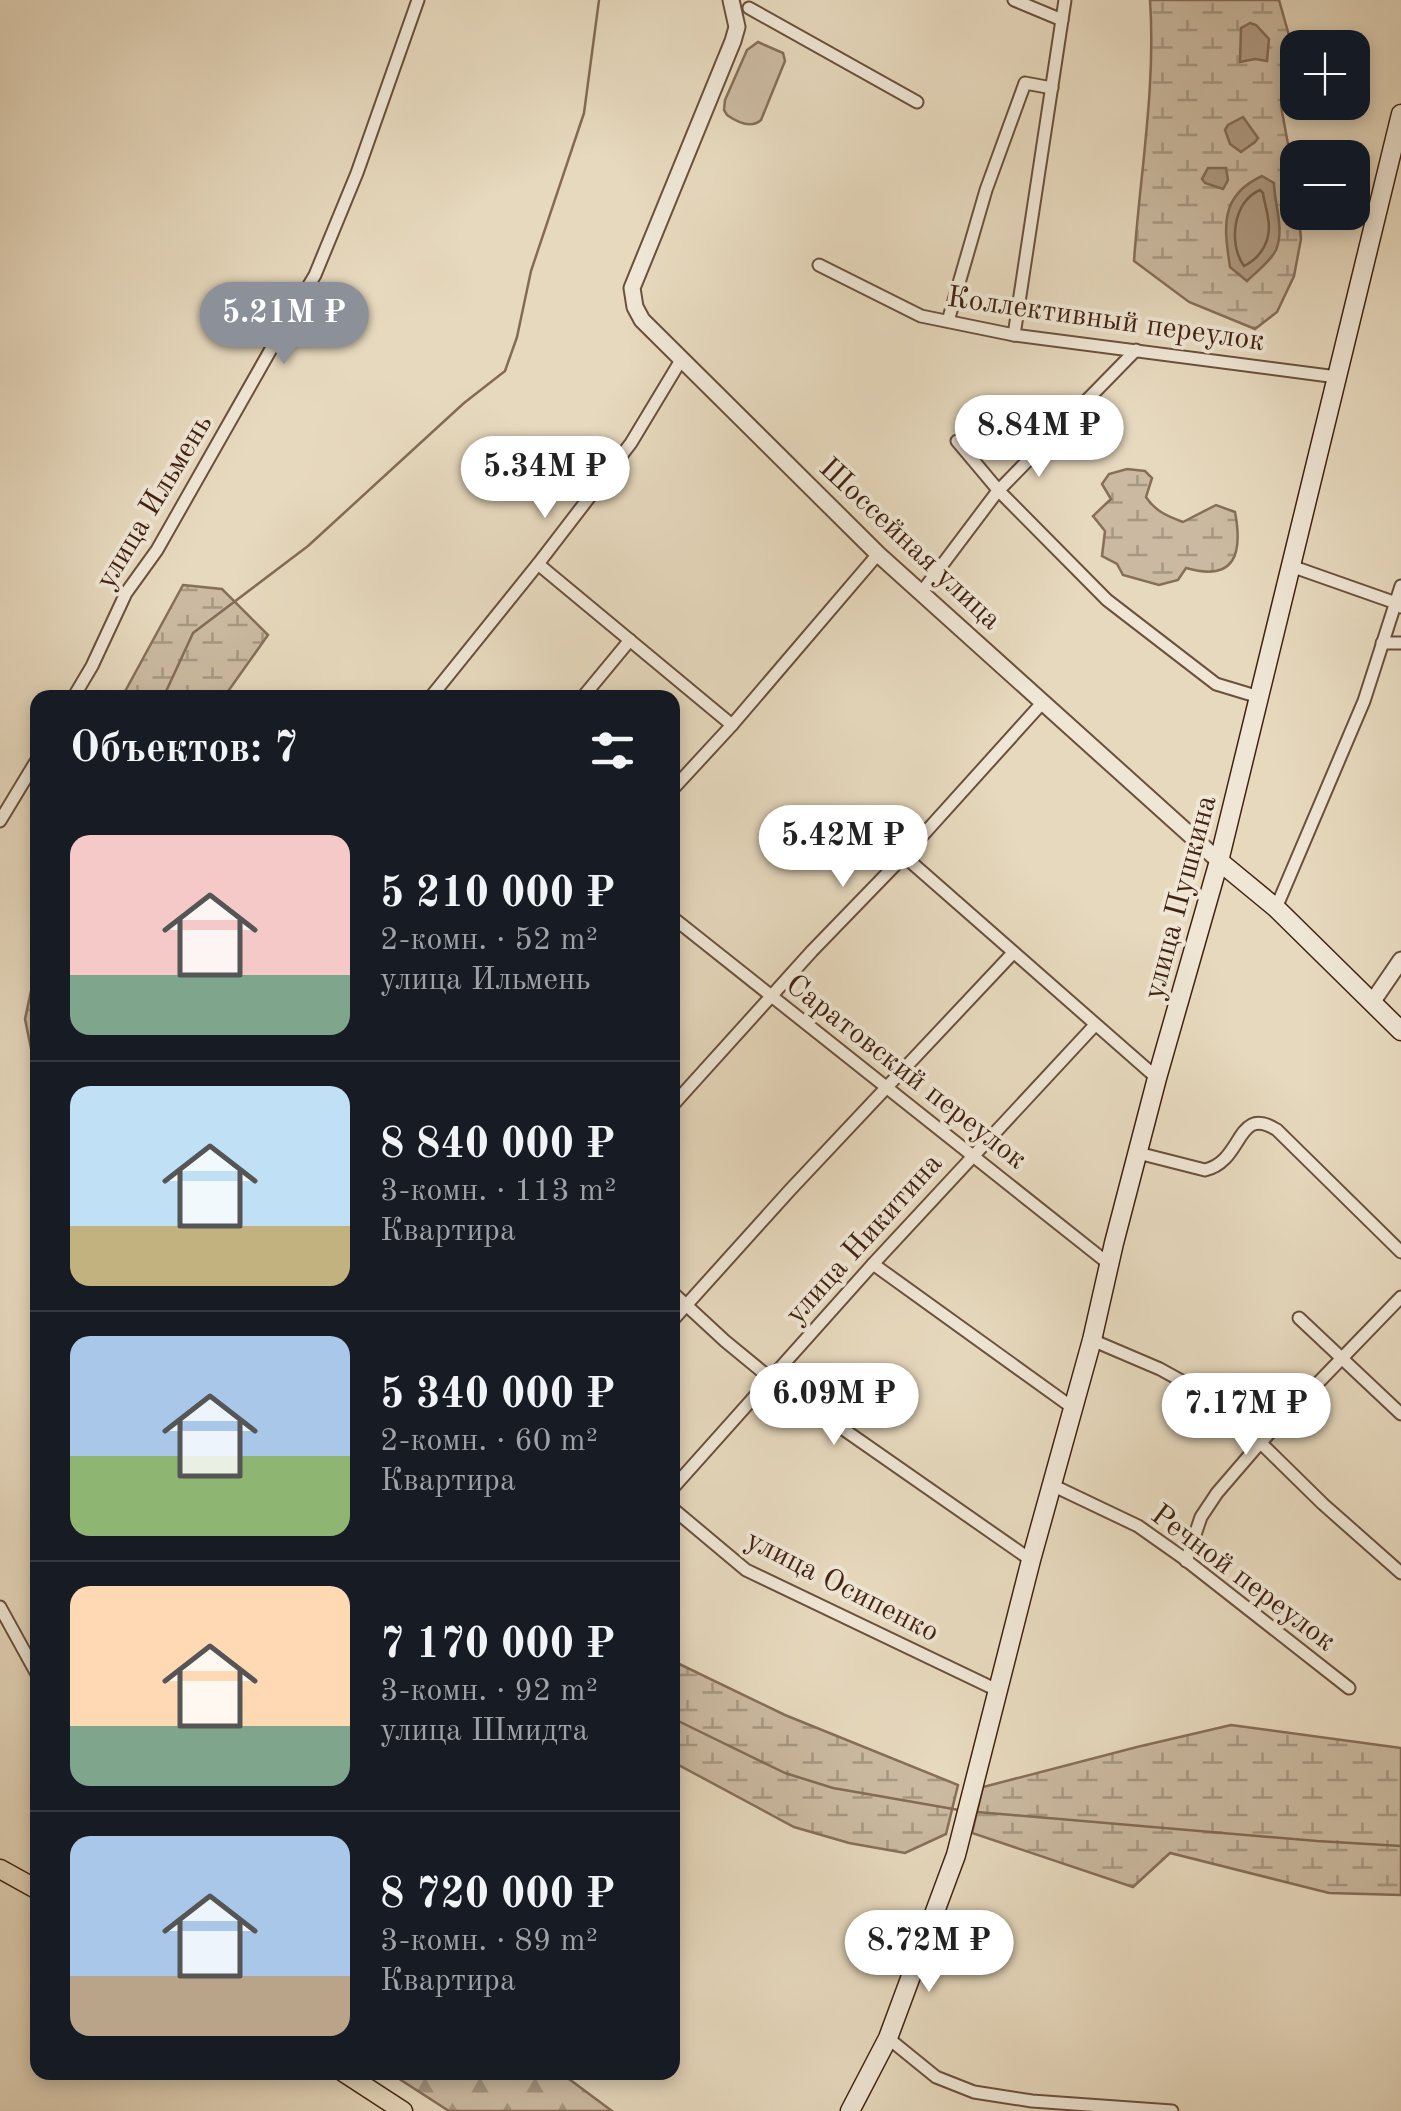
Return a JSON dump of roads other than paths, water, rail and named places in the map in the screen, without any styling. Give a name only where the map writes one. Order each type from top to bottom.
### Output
[{"type":"main road","name":"улица Пушкина","points":[[850,2111],[888,2038],[956,1855],[1157,1078],[1219,861],[1401,114]]},
{"type":"main road","name":"Шоссейная улица","points":[[1219,861],[1276,908],[1401,1031]]},
{"type":"main road","points":[[0,1869],[30,1886]]},
{"type":"main road","points":[[355,2080],[403,2111]]},
{"type":"street","name":"улица Ильмень","points":[[78,690],[126,593],[157,550],[315,276],[357,173],[418,0]]},
{"type":"street","points":[[732,0],[737,27]]},
{"type":"street","points":[[1014,0],[1062,20]]},
{"type":"street","points":[[1014,335],[1065,0]]},
{"type":"street","points":[[737,27],[751,4],[917,102]]},
{"type":"street","name":"Шоссейная улица","points":[[737,27],[632,288],[642,320],[878,554],[1219,861]]},
{"type":"street","points":[[948,321],[986,190],[1025,83],[1052,88]]},
{"type":"street","points":[[1383,184],[1401,192]]},
{"type":"street","name":"Коллективный переулок","points":[[820,265],[921,316],[1014,335],[1338,377]]},
{"type":"street","points":[[921,593],[998,490],[1136,350]]},
{"type":"street","points":[[436,690],[631,443],[681,360]]},
{"type":"street","points":[[957,441],[998,490],[1108,600],[1216,684],[1259,697]]},
{"type":"street","points":[[680,781],[878,554]]},
{"type":"street","points":[[538,564],[732,725]]},
{"type":"street","points":[[1291,566],[1398,605]]},
{"type":"street","points":[[1276,908],[1364,702],[1401,586]]},
{"type":"street","points":[[589,690],[630,640]]},
{"type":"street","points":[[1382,644],[1401,643]]},
{"type":"street","points":[[680,1097],[1042,702]]},
{"type":"street","points":[[0,821],[30,771]]},
{"type":"street","points":[[904,856],[1157,1078]]},
{"type":"street","name":"Саратовский переулок","points":[[680,923],[1109,1264]]},
{"type":"street","points":[[680,1314],[1012,953]]},
{"type":"street","points":[[1373,1001],[1401,960]]},
{"type":"street","name":"улица Никитина","points":[[680,1481],[1095,1024]]},
{"type":"street","points":[[1138,1153],[1205,1170],[1216,1168],[1234,1150],[1246,1128],[1255,1122],[1266,1123],[1278,1130],[1401,1252]]},
{"type":"street","points":[[873,1264],[1073,1408]]},
{"type":"street","points":[[1186,1561],[1201,1517],[1216,1493],[1401,1297]]},
{"type":"street","points":[[680,1299],[770,1378],[1031,1560]]},
{"type":"street","points":[[1299,1318],[1401,1414]]},
{"type":"street","points":[[1092,1340],[1160,1369],[1218,1401],[1323,1504],[1401,1573]]},
{"type":"street","name":"Речной переулок","points":[[1052,1485],[1138,1526],[1349,1688]]},
{"type":"street","name":"улица Осипенко","points":[[680,1515],[746,1570],[999,1692]]},
{"type":"street","points":[[0,1607],[30,1661]]},
{"type":"street","points":[[888,2038],[936,2077],[974,2092],[1172,2111]]},
{"type":"water","points":[[1250,23],[1269,39],[1267,61],[1240,62],[1241,28]]},
{"type":"water","points":[[1243,117],[1258,138],[1241,152],[1230,144],[1225,130]]},
{"type":"water","points":[[1208,168],[1226,168],[1228,180],[1223,189],[1202,179]]},
{"type":"water","points":[[1262,176],[1274,183],[1278,242],[1270,259],[1247,281],[1230,267],[1226,226],[1231,203],[1238,193]]},
{"type":"waterway","points":[[167,690],[193,633],[308,546],[464,403],[505,371],[517,337],[531,271],[584,113],[599,0]]},
{"type":"waterway","points":[[680,1722],[785,1773],[833,1788],[959,1810]]},
{"type":"waterway","points":[[977,1812],[1401,1846]]}]
